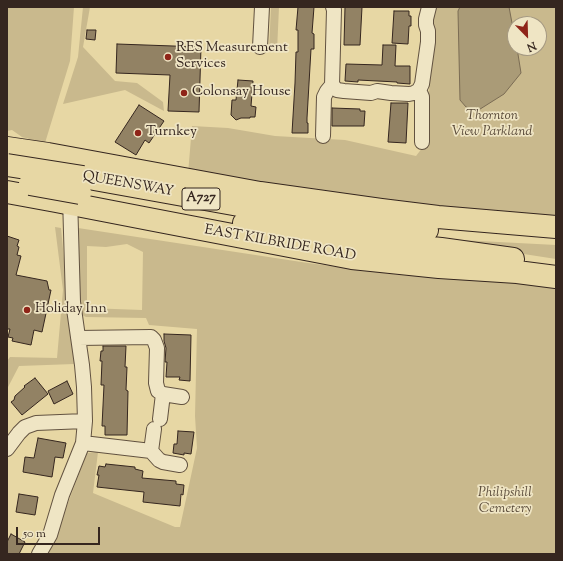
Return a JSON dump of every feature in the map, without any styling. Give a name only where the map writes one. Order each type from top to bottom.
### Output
[{"type":"main road","points":[[7,148],[66,157],[260,193],[438,217],[556,227]]},
{"type":"main road","name":"QUEENSWAY","points":[[7,165],[83,177],[264,210],[314,225]]},
{"type":"main road","name":"QUEENSWAY","points":[[7,180],[247,224],[314,225]]},
{"type":"main road","name":"EAST KILBRIDE ROAD","points":[[7,192],[352,258],[423,266],[556,276]]},
{"type":"main road","name":"A727","points":[[314,225],[395,236],[441,249],[556,265]]},
{"type":"main road","name":"A727","points":[[395,236],[479,235],[556,239]]},
{"type":"street","points":[[260,47],[262,7]]},
{"type":"street","points":[[323,136],[324,97],[332,85],[333,7]]},
{"type":"street","points":[[332,85],[336,90],[371,93],[377,91],[409,94],[419,90],[422,84],[428,42],[426,19],[429,7]]},
{"type":"street","points":[[419,90],[422,96],[422,142]]},
{"type":"street","points":[[39,554],[50,536],[62,495],[84,443],[84,387],[73,302],[71,204],[66,157]]},
{"type":"street","points":[[78,338],[151,337],[157,348],[156,383],[158,390],[163,394],[182,397]]},
{"type":"street","points":[[151,451],[163,394]]},
{"type":"street","points":[[7,449],[19,433],[26,427],[36,423],[85,421]]},
{"type":"street","points":[[84,443],[151,451],[159,460],[163,462],[180,465]]},
{"type":"green space","points":[[7,7],[74,7],[70,61],[45,143],[22,137],[12,130],[7,131]]},
{"type":"green space","points":[[83,7],[90,7],[83,47],[115,81],[137,83],[163,102],[164,111],[125,90],[63,104],[78,57]]},
{"type":"green space","points":[[271,7],[279,7],[277,51],[269,50]]},
{"type":"green space","name":"Thornton View Parkland","points":[[434,7],[556,7],[556,224],[188,174],[192,126],[228,128],[275,136],[345,140],[416,156],[426,143]]},
{"type":"green space","points":[[55,227],[61,228],[74,364],[19,366],[7,389],[7,361],[10,357],[57,358],[63,290]]},
{"type":"green space","name":"Philipshill Cemetery","points":[[78,228],[308,263],[400,275],[556,284],[556,554],[47,554],[52,545],[87,453],[98,452],[93,493],[175,527],[180,527],[197,448],[195,416],[197,329],[149,325],[146,318],[86,317],[80,314],[77,237]],"holes":[[[127,244],[143,252],[142,310],[87,308],[87,246],[106,247]]]},
{"type":"green space","points":[[401,235],[556,245],[556,259]]},
{"type":"shaded area","points":[[460,7],[509,7],[511,16],[507,16],[507,56],[518,56],[521,73],[504,94],[477,111],[466,107],[460,100],[458,11]]},
{"type":"building","points":[[298,7],[314,7],[312,33],[314,34],[314,49],[311,49],[307,118],[308,133],[292,133],[296,52],[298,52],[298,30],[296,30]]},
{"type":"building","points":[[345,7],[362,7],[360,45],[344,45]]},
{"type":"building","points":[[394,11],[409,11],[409,16],[411,16],[411,26],[409,26],[408,44],[392,43]]},
{"type":"building","points":[[87,30],[96,30],[95,40],[86,39]]},
{"type":"building","name":"Colonsay House","points":[[117,44],[201,47],[199,112],[168,111],[170,75],[116,73]]},
{"type":"building","points":[[383,45],[396,45],[395,66],[410,66],[410,84],[358,80],[358,82],[345,81],[346,64],[382,65]]},
{"type":"building","points":[[238,80],[253,81],[251,106],[256,107],[255,117],[236,120],[231,115],[232,100],[236,100]]},
{"type":"building","points":[[391,103],[408,103],[406,143],[388,142]]},
{"type":"building","name":"Turnkey","points":[[139,105],[164,121],[149,143],[145,140],[136,155],[115,142]]},
{"type":"building","points":[[332,108],[360,109],[360,111],[365,111],[364,126],[332,126]]},
{"type":"building","name":"Holiday Inn","points":[[7,236],[19,240],[17,255],[21,256],[16,275],[47,281],[49,290],[51,290],[42,332],[34,330],[31,345],[12,341],[13,338],[8,337],[10,329],[7,329]]},
{"type":"building","points":[[164,334],[191,335],[190,381],[179,380],[180,377],[166,377],[167,362],[165,362],[166,348]]},
{"type":"building","points":[[103,346],[126,346],[126,390],[128,391],[127,435],[105,435],[105,426],[102,426],[104,385],[101,385],[102,361],[100,361]]},
{"type":"building","points":[[35,378],[48,394],[22,415],[11,402],[25,387],[24,386]]},
{"type":"building","points":[[67,381],[73,394],[54,404],[48,391]]},
{"type":"building","points":[[178,431],[194,432],[191,454],[184,453],[184,455],[173,453],[174,444],[177,444]]},
{"type":"building","points":[[38,438],[66,443],[63,458],[55,457],[52,477],[23,472],[25,457],[34,458]]},
{"type":"building","points":[[106,464],[135,467],[135,469],[143,471],[142,478],[176,481],[176,484],[184,485],[183,495],[181,494],[180,506],[143,502],[144,492],[97,487],[99,466],[105,467]]},
{"type":"building","points":[[19,494],[38,497],[35,515],[16,512]]},
{"type":"building","points":[[11,534],[25,542],[19,554],[7,554],[7,542]]},
{"type":"place","name":"RES Measurement Services","points":[[168,57]]},
{"type":"place","name":"Colonsay House","points":[[184,93]]},
{"type":"place","name":"Turnkey","points":[[138,133]]},
{"type":"place","name":"Holiday Inn","points":[[27,310]]}]
